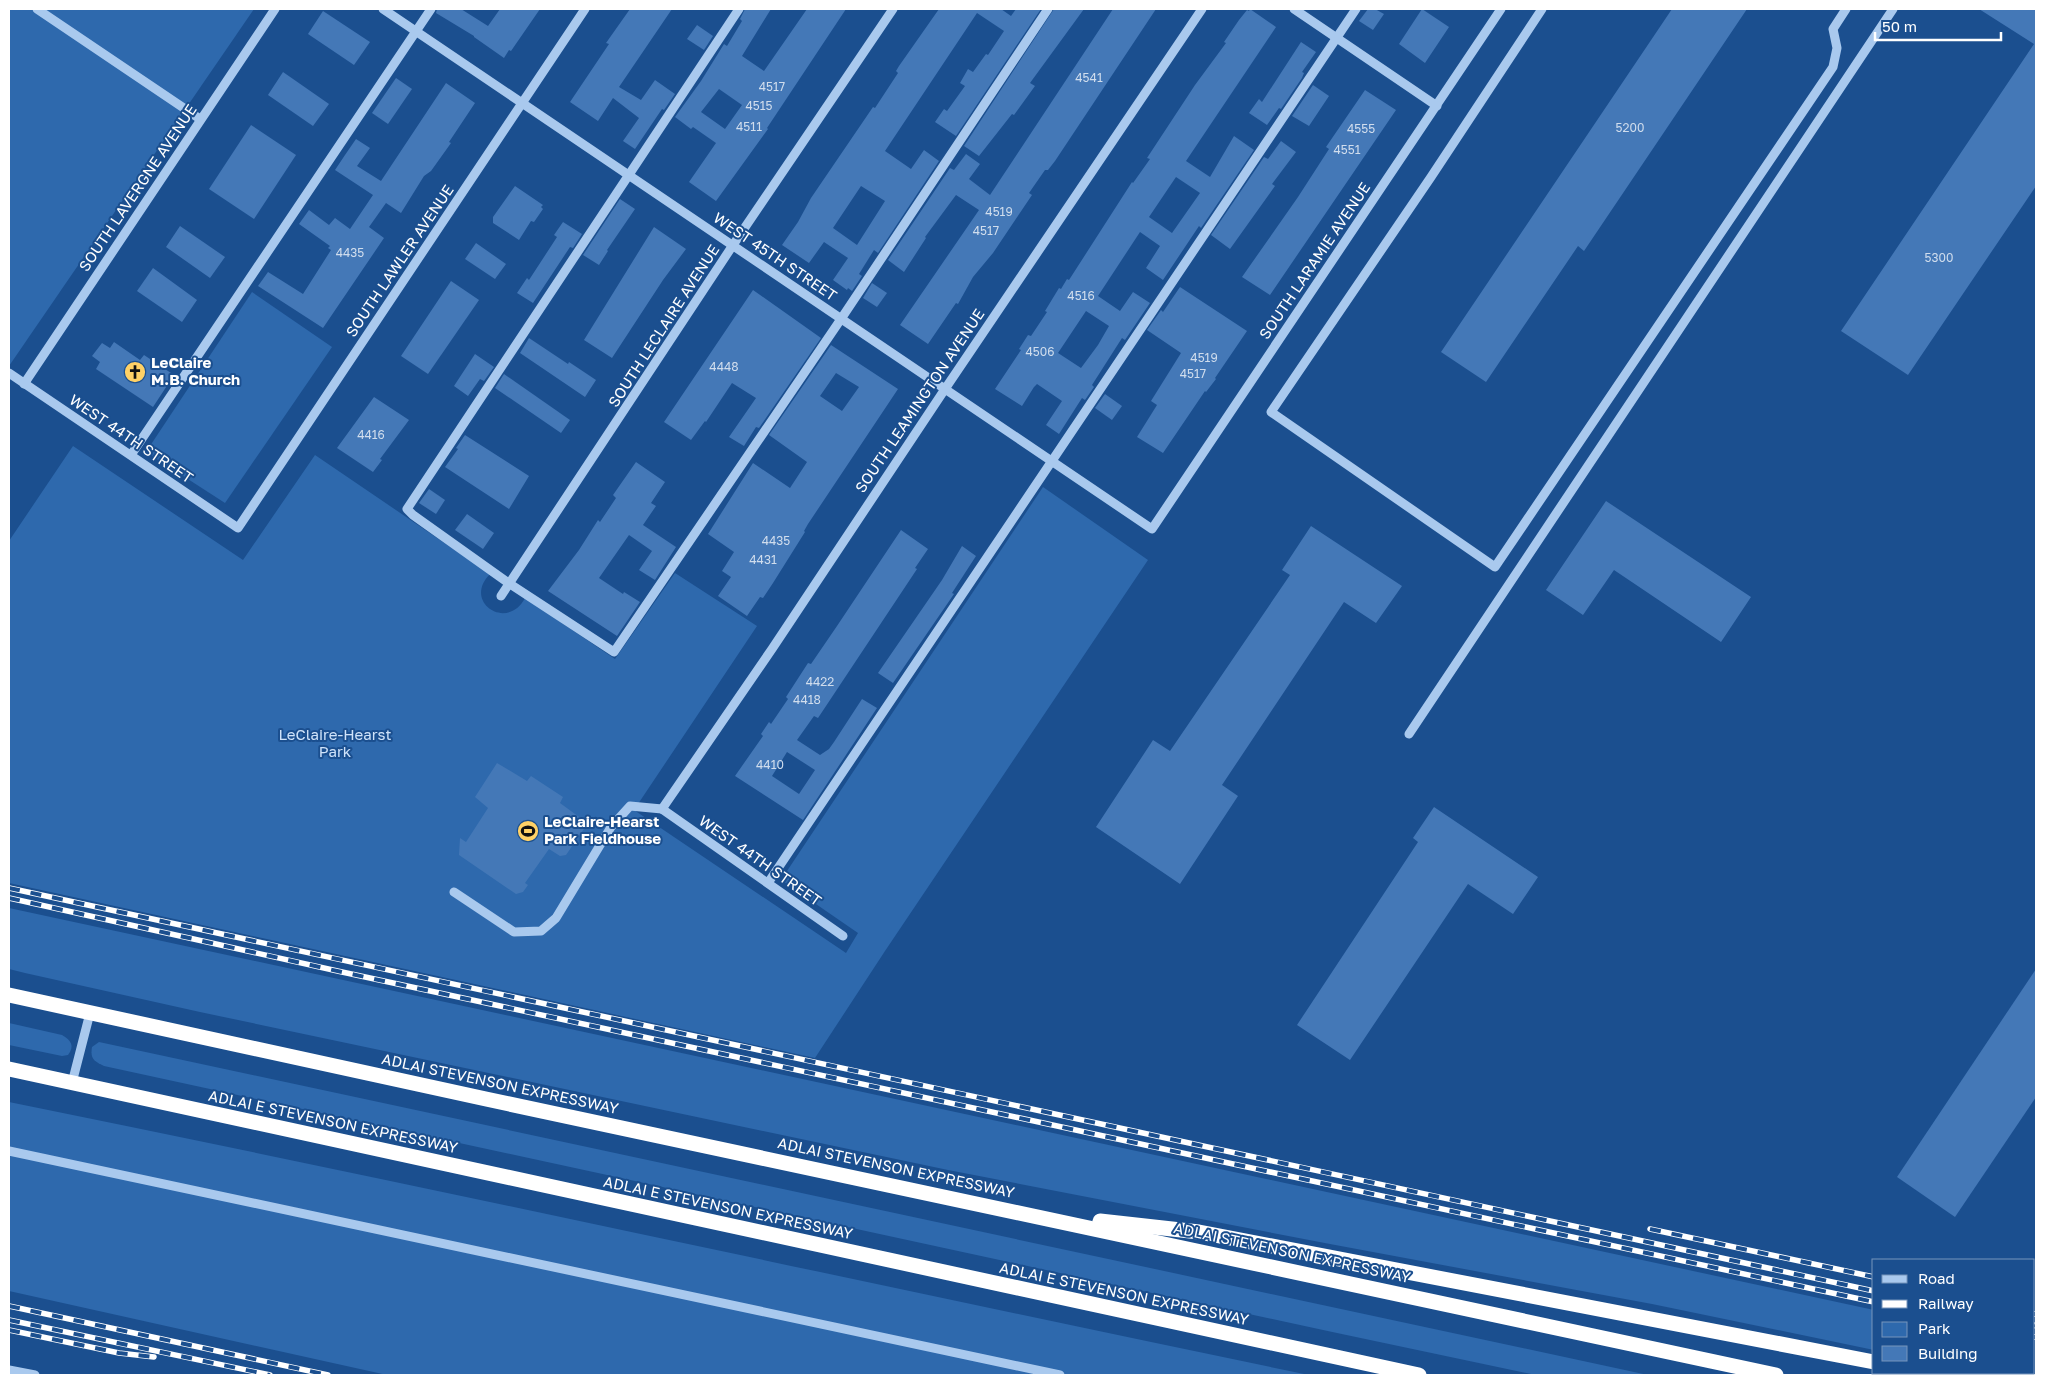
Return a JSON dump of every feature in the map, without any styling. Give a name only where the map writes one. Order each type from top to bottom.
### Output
[{"type":"highway","name":"ADLAI STEVENSON EXPRESSWAY","points":[[9,995],[1776,1375]]},
{"type":"highway","name":"ADLAI E STEVENSON EXPRESSWAY","points":[[9,1069],[1377,1366]]},
{"type":"highway","points":[[1019,1212],[1199,1232],[1872,1362]]},
{"type":"highway","points":[[1377,1366],[1404,1375]]},
{"type":"highway","points":[[1377,1366],[1419,1375]]},
{"type":"street","points":[[38,9],[200,120]]},
{"type":"street","name":"SOUTH LAVERGNE AVENUE","points":[[24,384],[275,9]]},
{"type":"street","name":"WEST 45TH STREET","points":[[383,9],[1152,529]]},
{"type":"street","points":[[130,455],[431,9]]},
{"type":"street","name":"SOUTH LAWLER AVENUE","points":[[238,528],[585,9]]},
{"type":"street","points":[[739,9],[407,509],[413,516],[510,584],[614,652],[841,319],[1048,9]]},
{"type":"street","name":"SOUTH LECLAIRE AVENUE","points":[[501,596],[893,9]]},
{"type":"street","name":"SOUTH LEAMINGTON AVENUE","points":[[662,809],[772,649],[944,389],[1202,9]]},
{"type":"street","points":[[1294,9],[1437,106]]},
{"type":"street","points":[[768,883],[1356,9]]},
{"type":"street","name":"SOUTH LARAMIE AVENUE","points":[[1152,529],[1501,9]]},
{"type":"street","points":[[1542,9],[1431,177],[1271,412],[1495,567],[1833,67],[1838,48],[1833,29],[1846,9]]},
{"type":"street","points":[[1409,734],[1893,9]]},
{"type":"street","name":"WEST 44TH STREET","points":[[9,373],[238,528]]},
{"type":"street","points":[[454,892],[514,932],[540,931],[556,918],[611,827],[630,806],[662,809]]},
{"type":"street","name":"WEST 44TH STREET","points":[[662,809],[843,936]]},
{"type":"street","points":[[72,1083],[90,1013]]},
{"type":"street","points":[[9,1151],[1060,1375]]},
{"type":"street","points":[[9,1370],[35,1375]]},
{"type":"green space","points":[[9,9],[254,9],[9,366]]},
{"type":"green space","points":[[252,292],[332,347],[225,503],[146,452]]},
{"type":"green space","name":"LeClaire-Hearst Park","points":[[73,446],[243,560],[315,455],[490,574],[483,584],[481,594],[484,603],[490,609],[499,613],[508,613],[517,608],[525,598],[615,659],[675,573],[757,626],[634,810],[846,953],[858,933],[781,880],[1043,487],[1148,560],[815,1058],[9,883],[9,541]]},
{"type":"green space","points":[[9,908],[1872,1310],[1872,1350],[1652,1304],[948,1170],[200,1012],[9,969]]},
{"type":"green space","points":[[9,1023],[62,1035],[68,1039],[72,1046],[70,1052],[68,1055],[62,1056],[9,1045]]},
{"type":"green space","points":[[99,1042],[1648,1375],[1536,1375],[1337,1333],[104,1066],[92,1057],[92,1047]]},
{"type":"green space","points":[[9,1102],[1309,1375],[387,1375],[9,1291]]},
{"type":"building","points":[[437,9],[461,9],[488,26],[500,9],[540,9],[504,58],[474,36],[436,13]]},
{"type":"building","points":[[630,9],[672,9],[619,87],[641,100],[655,80],[675,94],[664,110],[662,109],[635,149],[623,141],[639,118],[613,98],[598,121],[570,102],[609,44],[606,43]]},
{"type":"building","points":[[745,9],[771,9],[742,56],[764,71],[807,9],[846,9],[768,129],[716,201],[689,182],[716,143],[693,127],[691,129],[675,117],[701,81],[724,44],[727,46],[742,21],[740,19]],"holes":[[[719,89],[742,105],[725,129],[701,112]]]},
{"type":"building","points":[[939,9],[1001,9],[1011,16],[1016,9],[1041,9],[956,136],[935,122],[944,109],[947,111],[965,86],[960,83],[968,69],[973,72],[986,54],[988,55],[1004,31],[977,13],[885,151],[911,169],[924,150],[939,161],[878,253],[874,250],[859,274],[862,276],[852,291],[848,288],[847,290],[833,280],[848,258],[824,242],[809,263],[782,245],[798,222],[811,198],[898,73],[896,71]],"holes":[[[861,186],[885,201],[857,245],[833,228]]]},
{"type":"building","points":[[1054,9],[1084,9],[1030,83],[1035,86],[1014,115],[1012,114],[979,156],[964,146]]},
{"type":"building","points":[[1113,9],[1156,9],[1055,161],[1048,170],[1045,170],[1029,193],[1032,195],[993,253],[973,277],[958,304],[956,303],[928,344],[900,325],[979,210],[956,195],[925,237],[904,272],[888,260],[950,168],[954,170],[966,154],[980,164],[969,179],[990,195]]},
{"type":"building","points":[[1250,9],[1276,27],[1186,161],[1210,177],[1234,136],[1254,150],[1163,280],[1146,268],[1160,246],[1140,232],[1098,296],[1120,311],[1133,292],[1150,303],[1125,340],[1122,338],[1092,385],[1094,387],[1085,400],[1082,398],[1059,434],[1046,425],[1062,401],[1037,384],[1022,406],[995,389],[1021,350],[1019,349],[1028,335],[1031,336],[1047,312],[1045,311],[1059,288],[1061,289],[1067,279],[1069,280],[1132,182],[1150,159],[1147,158],[1195,85],[1226,43],[1224,42],[1239,20],[1247,10],[1249,11]],"holes":[[[1176,177],[1200,193],[1172,233],[1149,217]],[[1086,311],[1109,326],[1081,368],[1058,353]]]},
{"type":"building","points":[[1368,9],[1375,9],[1384,14],[1373,30],[1359,21]]},
{"type":"building","points":[[1422,9],[1449,27],[1425,63],[1399,44]]},
{"type":"building","points":[[1672,9],[1747,9],[1584,251],[1578,246],[1486,382],[1441,352]]},
{"type":"building","points":[[1979,9],[2036,9],[2036,186],[1908,375],[1841,331],[2034,44]]},
{"type":"building","points":[[323,11],[370,42],[354,65],[308,34]]},
{"type":"building","points":[[697,25],[713,36],[704,50],[687,39]]},
{"type":"building","points":[[1301,42],[1316,52],[1302,72],[1304,73],[1302,78],[1281,109],[1279,108],[1267,125],[1249,113],[1259,99],[1262,102]]},
{"type":"building","points":[[283,72],[329,104],[313,126],[268,95]]},
{"type":"building","points":[[396,78],[412,89],[388,124],[372,113]]},
{"type":"building","points":[[446,83],[475,103],[449,142],[451,143],[431,171],[424,176],[401,213],[386,203],[369,227],[384,238],[323,328],[258,286],[268,272],[303,294],[331,250],[328,248],[330,246],[299,224],[309,210],[329,225],[335,218],[350,229],[373,195],[335,170],[345,155],[356,139],[370,148],[357,166],[381,181]]},
{"type":"building","points":[[1313,85],[1329,96],[1309,126],[1292,116]]},
{"type":"building","points":[[1365,90],[1396,110],[1270,295],[1242,277],[1298,197],[1329,149],[1326,147]]},
{"type":"building","points":[[251,125],[296,155],[254,219],[209,189]]},
{"type":"building","points":[[1281,141],[1296,152],[1272,184],[1275,186],[1230,249],[1211,235],[1264,157],[1268,159]]},
{"type":"building","points":[[515,186],[543,205],[541,207],[543,209],[534,222],[531,221],[519,240],[493,223],[493,217]]},
{"type":"building","points":[[620,199],[635,209],[599,265],[583,255]]},
{"type":"building","points":[[563,222],[582,234],[573,248],[570,247],[533,303],[517,293],[527,278],[529,280],[557,237],[554,235]]},
{"type":"building","points":[[180,226],[225,257],[210,278],[166,247]]},
{"type":"building","points":[[654,227],[686,249],[663,280],[612,358],[584,340]]},
{"type":"building","points":[[476,243],[506,264],[495,279],[465,259]]},
{"type":"building","points":[[153,268],[197,300],[182,322],[137,291]]},
{"type":"building","points":[[451,281],[479,300],[428,374],[401,356]]},
{"type":"building","points":[[872,283],[887,293],[877,307],[863,298]]},
{"type":"building","points":[[1180,287],[1247,331],[1216,379],[1205,391],[1163,453],[1137,437],[1157,405],[1151,401],[1181,353],[1147,330],[1161,310],[1163,312]]},
{"type":"building","points":[[753,290],[821,338],[759,428],[756,427],[744,446],[729,437],[756,398],[732,383],[706,422],[691,440],[664,422]]},
{"type":"building","points":[[529,338],[596,380],[585,397],[520,353]]},
{"type":"building","name":"LeClaire M.B. Church","points":[[114,342],[140,360],[144,355],[174,375],[153,407],[96,369],[100,362],[92,356],[102,343],[110,348]]},
{"type":"building","points":[[831,345],[898,389],[808,524],[805,532],[773,583],[763,598],[760,597],[747,616],[718,596],[731,577],[722,571],[734,552],[708,534],[753,463],[790,488],[807,462],[769,435]],"holes":[[[836,373],[859,387],[842,411],[820,396]]]},
{"type":"building","points":[[475,354],[494,367],[484,381],[480,379],[468,396],[454,386]]},
{"type":"building","points":[[504,374],[570,420],[561,433],[495,388]]},
{"type":"building","points":[[1105,394],[1122,406],[1112,420],[1095,408]]},
{"type":"building","points":[[374,397],[409,420],[380,459],[382,460],[373,472],[337,448]]},
{"type":"building","points":[[465,435],[529,476],[509,509],[445,467]]},
{"type":"building","points":[[636,462],[665,482],[651,503],[656,506],[643,525],[676,547],[655,580],[639,570],[652,551],[629,535],[599,578],[623,594],[624,592],[640,602],[617,636],[548,591],[579,550],[598,520],[600,522],[616,498],[613,495]]},
{"type":"building","points":[[429,489],[445,500],[436,514],[419,503]]},
{"type":"building","points":[[1606,501],[1751,597],[1721,642],[1614,570],[1583,615],[1546,590]]},
{"type":"building","points":[[467,514],[494,533],[483,549],[455,530]]},
{"type":"building","points":[[1311,526],[1402,586],[1376,623],[1344,602],[1222,785],[1238,796],[1180,884],[1096,827],[1153,740],[1170,751],[1290,575],[1282,570]]},
{"type":"building","points":[[901,530],[928,549],[915,568],[917,569],[818,718],[814,716],[797,740],[820,755],[829,749],[862,699],[877,708],[803,820],[735,776],[763,736],[761,734],[769,722],[771,724],[788,699],[786,697],[808,663],[811,664]],"holes":[[[787,752],[815,770],[799,794],[772,776]]]},
{"type":"building","points":[[962,546],[976,556],[952,593],[954,594],[893,683],[878,673],[942,580]]},
{"type":"building","name":"LeClaire-Hearst Park Fieldhouse","points":[[497,763],[527,781],[531,776],[563,797],[560,803],[586,822],[586,826],[566,855],[560,856],[549,849],[525,883],[528,885],[523,892],[516,894],[459,855],[460,838],[466,842],[488,808],[475,797]]},
{"type":"building","points":[[1434,807],[1538,877],[1513,914],[1468,884],[1350,1060],[1297,1025],[1418,842],[1413,838]]},
{"type":"building","points":[[2036,969],[2036,1097],[1955,1217],[1897,1177]]},
{"type":"railway","points":[[9,888],[1872,1291]]},
{"type":"railway","points":[[9,898],[342,972],[1872,1302]]},
{"type":"railway","points":[[1650,1229],[1872,1277]]},
{"type":"railway","points":[[9,1306],[328,1375]]},
{"type":"railway","points":[[9,1320],[270,1375]]},
{"type":"railway","points":[[9,1330],[119,1353],[154,1357]]},
{"type":"place","name":"LeClaire M.B. Church","points":[[135,372]]},
{"type":"place","name":"LeClaire-Hearst Park Fieldhouse","points":[[528,831]]}]
